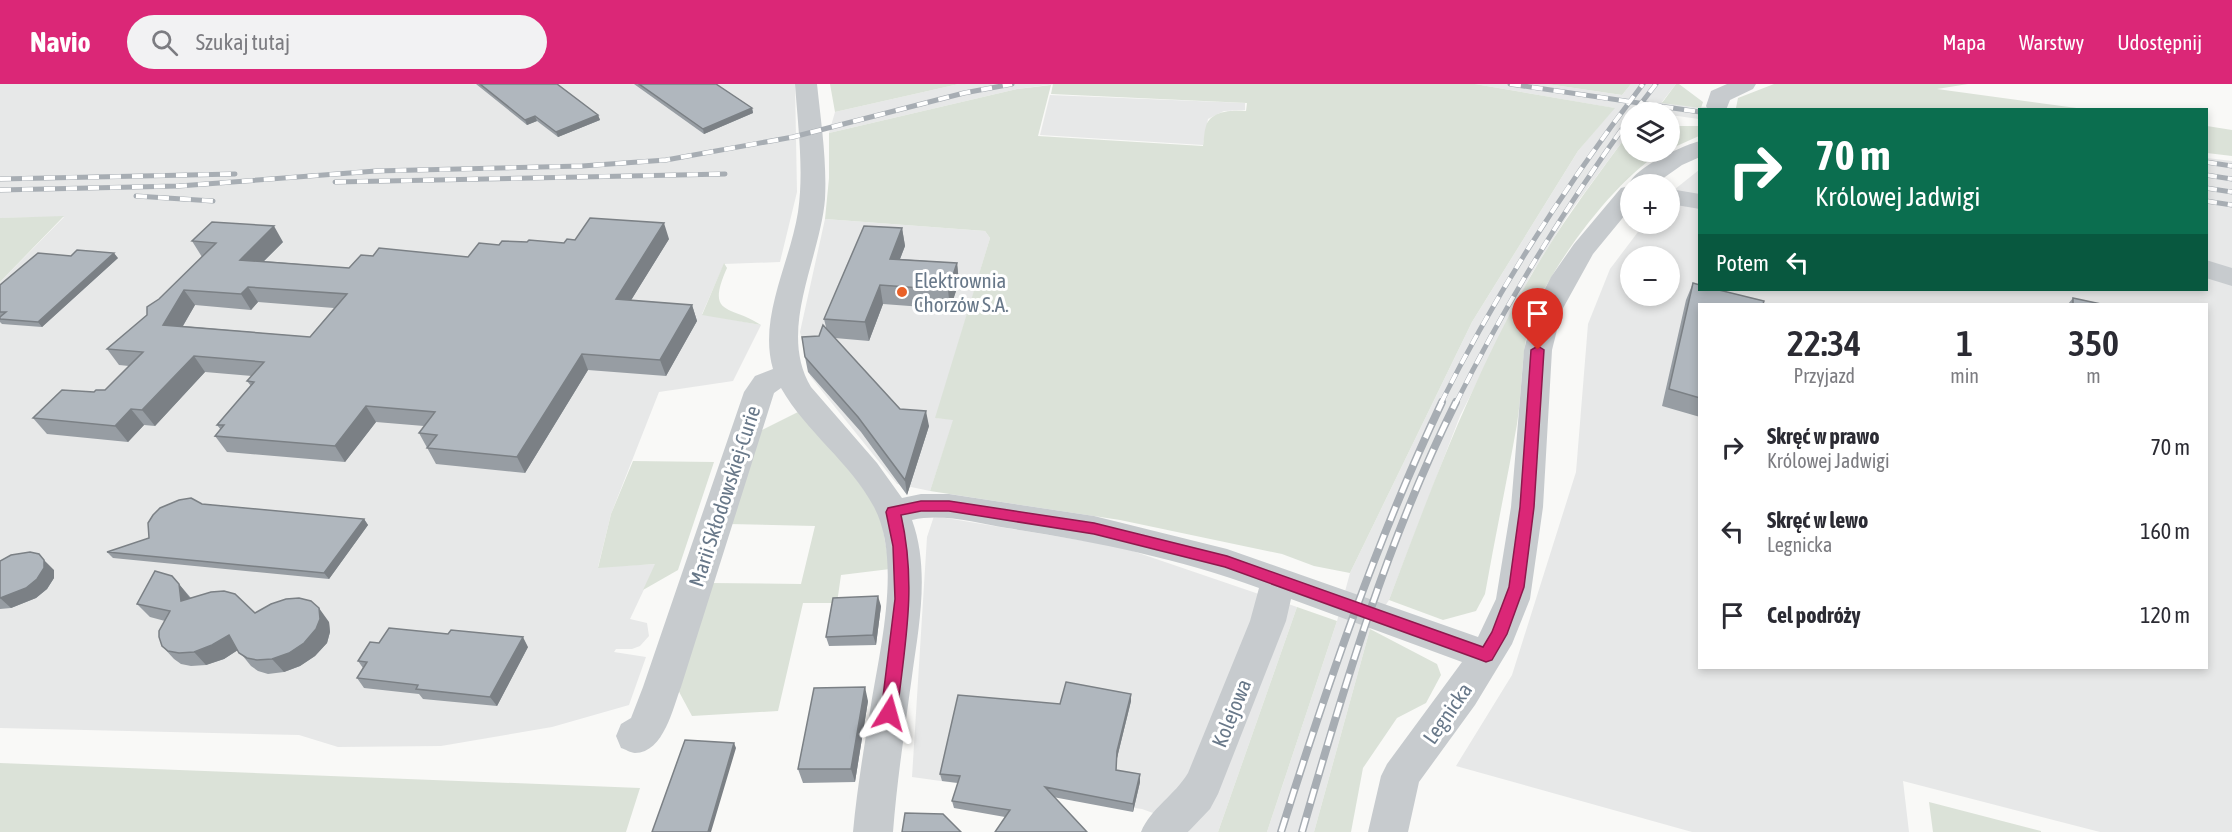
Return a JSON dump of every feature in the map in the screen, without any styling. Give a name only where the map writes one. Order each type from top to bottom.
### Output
[{"type":"street","points":[[806,84],[812,193],[810,216],[784,334],[784,358],[791,382],[876,485],[893,512],[901,553],[903,616],[873,832]]},
{"type":"street","points":[[1717,106],[1719,96],[1745,84]]},
{"type":"street","points":[[1654,174],[1673,160],[1698,149]]},
{"type":"street","points":[[1680,198],[1698,202]]},
{"type":"street","name":"Legnicka","points":[[1388,832],[1401,776],[1446,717],[1502,627],[1516,587],[1527,507],[1538,350],[1544,321],[1564,277],[1620,205]]},
{"type":"street","points":[[2208,269],[2232,278]]},
{"type":"street","name":"Marii Skłodowskiej-Curie","points":[[635,736],[645,729],[662,687],[759,392],[765,383],[788,374]]},
{"type":"street","points":[[893,512],[921,506],[949,506],[1094,528],[1227,562],[1486,655]]},
{"type":"street","name":"Kolejowa","points":[[1161,832],[1196,796],[1204,781],[1268,621],[1286,585]]},
{"type":"shaded area","points":[[0,84],[795,84],[797,192],[780,262],[724,264],[702,314],[761,325],[733,381],[659,392],[611,514],[598,567],[656,564],[630,619],[647,623],[649,636],[640,646],[632,649],[616,649],[614,652],[646,657],[629,705],[552,727],[441,746],[338,747],[299,735],[0,728],[0,282],[64,217],[0,218]]},
{"type":"shaded area","points":[[830,84],[959,84],[835,112]]},
{"type":"shaded area","points":[[959,84],[1056,84],[1017,89],[829,133],[835,112]]},
{"type":"shaded area","points":[[1053,84],[1475,84],[1615,108],[1578,151],[1472,322],[1350,573],[1314,566],[1282,554],[1120,520],[930,491],[953,420],[935,418],[990,238],[985,231],[825,219],[829,178],[829,133],[1017,89],[1051,85],[1038,136],[1203,146],[1206,126],[1213,117],[1229,111],[1246,111],[1247,103],[1051,94]]},
{"type":"shaded area","points":[[1475,84],[1547,84],[1622,95],[1631,84],[1676,84],[1662,102],[1620,102],[1620,145],[1568,215],[1531,275],[1460,416],[1389,600],[1370,629],[1314,832],[1267,832],[1337,621],[1350,573],[1472,322],[1578,151],[1614,108]]},
{"type":"shaded area","points":[[1547,84],[1631,84],[1622,95]]},
{"type":"shaded area","points":[[1676,84],[1679,84],[1703,102],[1701,108],[1680,105],[1680,102],[1663,102]]},
{"type":"shaded area","points":[[1774,84],[1968,84],[1937,89],[2077,108],[1736,108],[1738,98]]},
{"type":"shaded area","points":[[1050,95],[1245,103],[1245,110],[1224,111],[1208,119],[1203,145],[1040,135]]},
{"type":"shaded area","points":[[1680,104],[1714,108],[1698,108],[1698,119],[1680,116]]},
{"type":"shaded area","points":[[1680,126],[1698,126],[1698,136],[1680,145]]},
{"type":"shaded area","points":[[2208,126],[2232,130],[2232,156],[2208,153]]},
{"type":"shaded area","points":[[1620,145],[1620,162],[1648,162],[1633,174],[1620,174],[1620,186],[1583,230],[1564,257],[1535,308],[1528,329],[1517,424],[1485,594],[1476,611],[1443,620],[1389,600],[1454,434],[1490,353],[1532,274],[1579,201]]},
{"type":"shaded area","points":[[2208,158],[2232,161],[2232,832],[2100,832],[1903,781],[1909,832],[1692,832],[1456,766],[1512,675],[1576,472],[1588,324],[1610,269],[1620,256],[1620,306],[1680,306],[1680,246],[1627,246],[1636,234],[1680,234],[1680,185],[1698,171],[1698,291],[2208,291]]},
{"type":"shaded area","points":[[64,216],[0,282],[0,218]]},
{"type":"shaded area","points":[[825,219],[985,231],[990,238],[936,418],[954,419],[930,491],[897,484],[810,376],[800,332]]},
{"type":"shaded area","points":[[724,263],[727,268],[721,284],[720,302],[731,311],[761,325],[702,315]]},
{"type":"shaded area","points":[[800,411],[846,464],[880,513],[890,569],[841,575],[837,603],[803,603],[778,711],[692,716],[677,688],[710,583],[801,584],[815,526],[729,524],[758,432]]},
{"type":"shaded area","points":[[633,461],[714,462],[678,570],[643,590],[655,564],[598,568],[611,514]]},
{"type":"shaded area","points":[[934,516],[1121,547],[1297,607],[1218,832],[1189,832],[1181,823],[1142,809],[912,777],[927,537]]},
{"type":"shaded area","points":[[1297,607],[1337,621],[1267,832],[1218,832]]},
{"type":"shaded area","points":[[1370,629],[1437,664],[1441,675],[1426,703],[1397,718],[1363,768],[1351,832],[1314,832]]},
{"type":"shaded area","points":[[0,763],[640,788],[626,832],[0,832]]},
{"type":"shaded area","points":[[1929,802],[2041,831],[2041,832],[1933,832]]},
{"type":"building","points":[[480,84],[557,84],[598,115],[556,132],[535,116],[525,120]]},
{"type":"building","points":[[639,84],[716,84],[752,108],[703,129]]},
{"type":"building","points":[[590,218],[664,223],[616,299],[692,305],[660,360],[582,354],[517,457],[427,448],[437,435],[419,433],[435,412],[366,406],[335,446],[215,436],[224,425],[217,425],[254,382],[247,381],[264,362],[194,356],[142,410],[131,409],[115,426],[33,418],[62,390],[94,392],[105,390],[143,352],[107,349],[147,315],[147,307],[159,299],[216,243],[192,241],[212,222],[274,226],[240,260],[349,268],[361,255],[373,256],[379,248],[468,257],[479,243],[499,245],[502,241],[527,242],[529,240],[564,243],[567,239],[575,240]],"holes":[[[248,287],[347,294],[310,337],[163,325],[184,290],[241,294]]]},
{"type":"building","points":[[864,226],[902,228],[890,259],[957,263],[948,290],[880,285],[865,322],[824,319]]},
{"type":"building","points":[[77,250],[114,253],[38,322],[0,319],[6,312],[0,312],[0,285],[38,253],[71,256]]},
{"type":"building","points":[[1693,283],[1698,284],[1698,291],[1723,291],[1764,301],[1763,303],[1698,303],[1698,397],[1669,389]]},
{"type":"building","points":[[2073,298],[2096,303],[2073,303]]},
{"type":"building","points":[[823,325],[900,409],[926,411],[905,480],[858,417],[805,357],[802,337],[819,336]]},
{"type":"building","points":[[191,498],[202,504],[364,519],[324,573],[107,552],[149,538],[148,523],[160,508]]},
{"type":"building","points":[[30,552],[39,554],[44,560],[44,568],[37,579],[26,588],[0,598],[0,561],[11,555]]},
{"type":"building","points":[[155,571],[172,576],[179,584],[181,601],[211,592],[224,591],[235,594],[255,613],[271,604],[299,598],[311,601],[319,608],[320,619],[316,629],[304,643],[289,653],[272,659],[247,658],[239,653],[229,635],[194,652],[168,651],[162,646],[159,631],[170,611],[137,604]]},
{"type":"building","points":[[878,596],[873,635],[826,637],[833,598]]},
{"type":"building","points":[[389,628],[448,634],[451,630],[523,637],[490,697],[416,689],[418,685],[357,678],[367,662],[358,661],[370,642],[379,643]]},
{"type":"building","points":[[1066,682],[1131,694],[1117,751],[1116,770],[1140,774],[1133,804],[1045,787],[1087,832],[995,832],[1010,810],[952,801],[960,776],[940,774],[958,695],[1060,704]]},
{"type":"building","points":[[865,687],[851,769],[798,769],[814,688]]},
{"type":"building","points":[[685,740],[734,743],[708,832],[652,832]]},
{"type":"building","points":[[905,813],[943,814],[961,832],[902,832]]},
{"type":"railway","points":[[0,190],[179,186],[376,171],[582,166],[666,160],[793,137],[964,93],[1012,84]]},
{"type":"railway","points":[[1510,84],[1630,102]]},
{"type":"railway","points":[[1630,102],[1643,84]]},
{"type":"railway","points":[[1642,102],[1656,84]]},
{"type":"railway","points":[[1441,403],[1486,319],[1534,239],[1587,160],[1630,102]]},
{"type":"railway","points":[[1680,109],[1698,112]]},
{"type":"railway","points":[[1456,403],[1537,257],[1620,132]]},
{"type":"railway","points":[[2208,162],[2232,166]]},
{"type":"railway","points":[[0,179],[235,174]]},
{"type":"railway","points":[[335,182],[725,174]]},
{"type":"railway","points":[[2208,175],[2232,179]]},
{"type":"railway","points":[[2208,188],[2232,192]]},
{"type":"railway","points":[[136,196],[213,201]]},
{"type":"railway","points":[[2208,201],[2232,205]]},
{"type":"railway","points":[[1281,832],[1354,614],[1395,507],[1442,402]]},
{"type":"railway","points":[[1302,832],[1351,668],[1388,559],[1456,402]]},
{"type":"place","name":"Elektrownia Chorzów S.A.","points":[[902,292]]},
{"type":"route","points":[[889,713],[903,616],[900,546],[893,512],[921,506],[949,506],[1094,528],[1227,562],[1486,655],[1499,634],[1516,587],[1527,507],[1538,350]]}]
